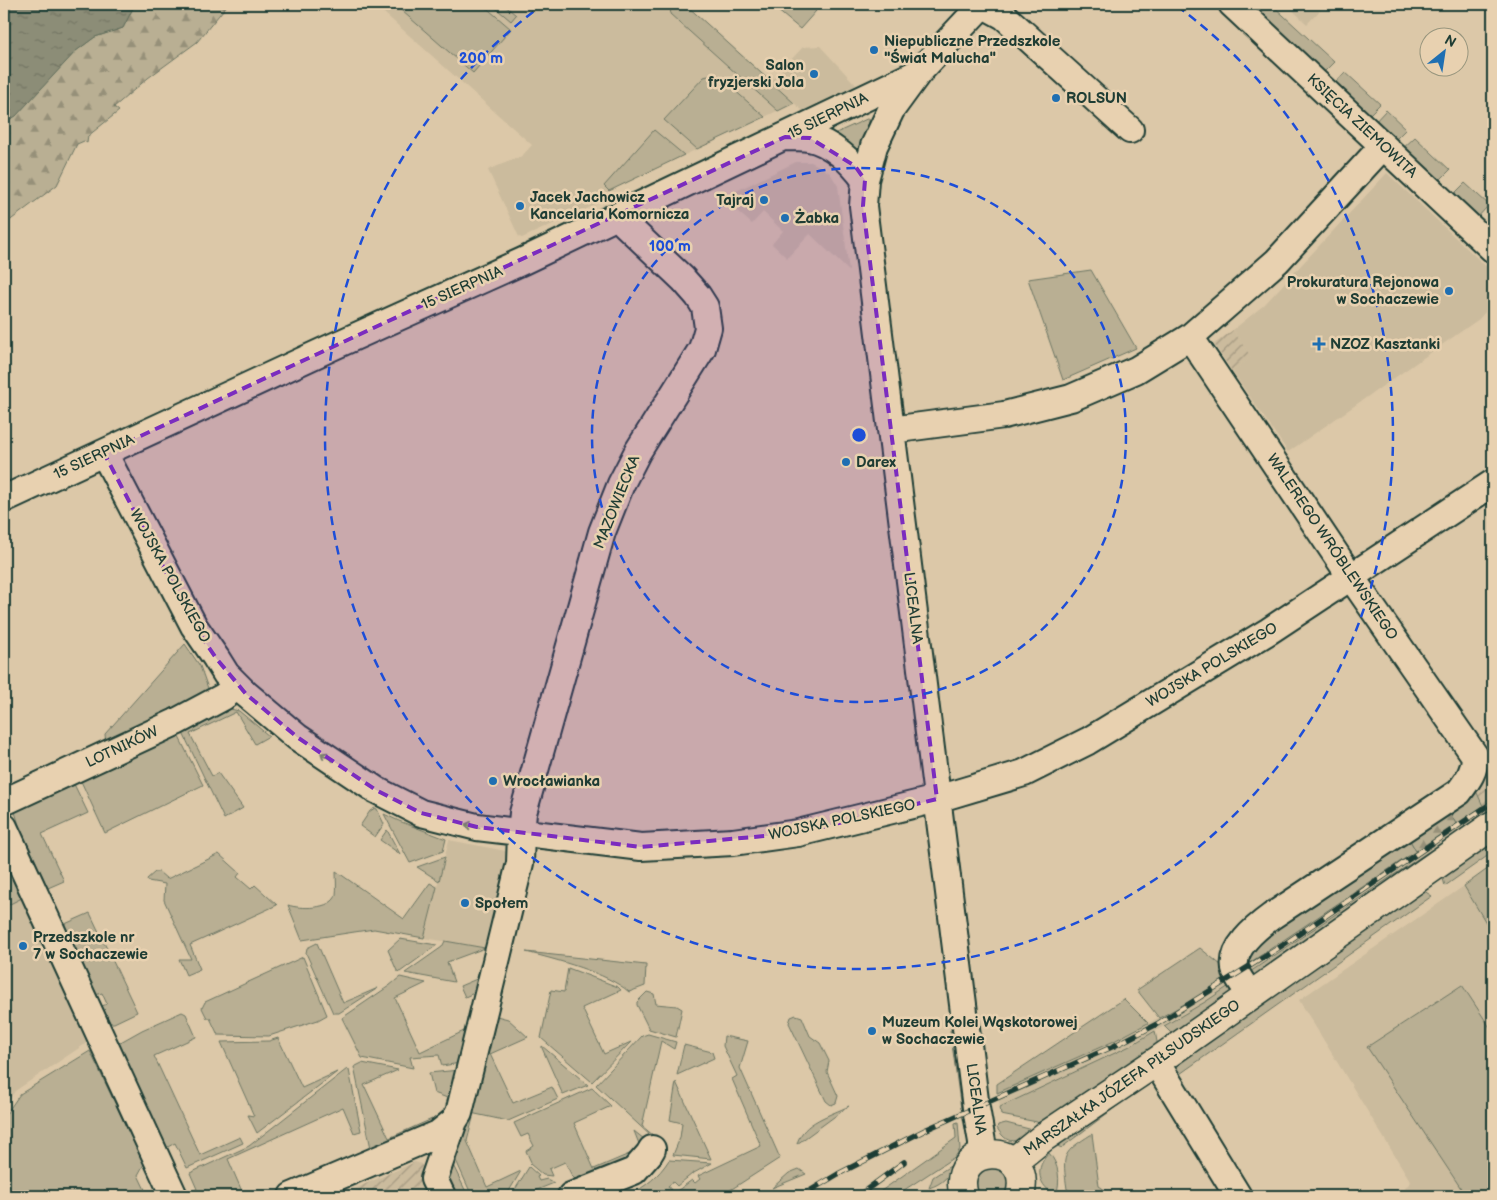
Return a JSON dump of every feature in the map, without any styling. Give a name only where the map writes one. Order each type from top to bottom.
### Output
[{"type":"main road","name":"MARSZAŁKA JÓZEFA PIŁSUDSKIEGO","points":[[1013,1162],[1044,1137],[1156,1062],[1493,825]]},
{"type":"main road","points":[[962,1196],[961,1183],[964,1171],[972,1161],[982,1155],[998,1154],[1013,1162],[1018,1169],[1022,1177],[1020,1196]]},
{"type":"street","points":[[918,73],[982,4],[1004,16],[1130,130]]},
{"type":"street","name":"KSIĘCIA ZIEMOWITA","points":[[1232,4],[1493,249]]},
{"type":"street","name":"15 SIERPNIA","points":[[4,499],[523,261],[918,73]]},
{"type":"street","name":"LICEALNA","points":[[918,73],[891,110],[874,146],[865,180],[863,206],[976,1108],[982,1142],[982,1155]]},
{"type":"street","points":[[785,137],[810,138],[820,142],[855,166],[865,180]]},
{"type":"street","points":[[891,430],[1004,415],[1071,398],[1136,370],[1190,337],[1277,261],[1382,146]]},
{"type":"street","name":"MAZOWIECKA","points":[[438,1188],[454,1121],[459,1112],[520,863],[523,813],[602,532],[621,484],[638,451],[702,349],[708,328],[705,307],[698,296],[683,279],[625,224],[619,215]]},
{"type":"street","name":"WALEREGO WRÓBLEWSKIEGO","points":[[1190,337],[1351,577],[1475,756]]},
{"type":"street","name":"WOJSKA POLSKIEGO","points":[[104,453],[194,626],[226,674],[289,732],[376,790],[421,813],[478,827],[642,846],[733,842],[798,833],[938,799],[1024,773],[1088,741],[1269,631],[1493,483]]},
{"type":"street","name":"LOTNIKÓW","points":[[4,802],[176,722],[224,697],[238,686]]},
{"type":"street","name":"MARSZAŁKA JÓZEFA PIŁSUDSKIEGO","points":[[1250,995],[1236,971],[1236,962],[1240,948],[1249,934],[1272,916],[1459,792],[1471,775],[1475,765],[1475,756]]},
{"type":"street","points":[[4,827],[174,1196]]},
{"type":"street","points":[[1156,1062],[1238,1196]]},
{"type":"street","points":[[292,1196],[438,1134],[454,1121]]},
{"type":"street","points":[[406,1147],[422,1159],[438,1188]]},
{"type":"street","points":[[571,1196],[634,1171],[652,1149]]},
{"type":"highlighted area","points":[[785,137],[810,138],[855,166],[865,180],[863,206],[937,799],[798,833],[641,847],[477,827],[421,813],[376,790],[297,737],[246,694],[216,658],[194,626],[104,453]]},
{"type":"shaded area","points":[[374,4],[685,4],[771,81],[803,47],[820,46],[856,85],[803,111],[794,103],[592,199],[597,204],[522,238],[519,237],[488,170],[522,156],[532,145]]},
{"type":"shaded area","points":[[1286,4],[1326,4],[1307,24]]},
{"type":"shaded area","points":[[796,162],[811,162],[819,166],[830,173],[838,186],[849,271],[810,234],[787,258],[772,244],[783,231],[763,212],[752,224],[722,198]]},
{"type":"shaded area","points":[[1387,173],[1493,273],[1493,303],[1479,319],[1288,452],[1232,371],[1250,357],[1233,330],[1264,305]]},
{"type":"shaded area","points":[[1233,330],[1251,357],[1232,371],[1214,344]]},
{"type":"shaded area","points":[[1493,767],[1493,799],[1483,806],[1472,782],[1479,770]]},
{"type":"shaded area","points":[[1493,799],[1493,808],[1205,1002],[1130,1046],[1000,1107],[997,1093],[1112,1042],[1196,998]]},
{"type":"shaded area","points":[[449,840],[511,852],[486,948],[424,938]]},
{"type":"shaded area","name":"Przedszkole nr 7 w Sochaczewie","points":[[4,858],[88,1042],[15,1091],[4,1107]]},
{"type":"shaded area","points":[[1464,886],[1493,931],[1493,1196],[1410,1196],[1405,1188],[1411,1182],[1299,1000]]},
{"type":"shaded area","points":[[415,1162],[421,1164],[436,1196],[338,1196]]},
{"type":"green space","points":[[135,4],[228,4],[197,42],[148,78],[114,107],[119,111],[88,136],[87,143],[84,141],[77,144],[57,185],[4,225],[4,123],[16,115],[76,51],[95,37],[123,28]]},
{"type":"green space","points":[[394,4],[482,4],[511,29],[473,73]]},
{"type":"green space","points":[[491,4],[503,4],[516,15],[511,21]]},
{"type":"green space","points":[[672,4],[685,4],[794,103],[778,111],[670,14]]},
{"type":"green space","points":[[772,4],[807,4],[816,11],[800,29]]},
{"type":"green space","points":[[1244,4],[1271,4],[1334,62],[1320,76]]},
{"type":"green space","points":[[1345,72],[1380,104],[1366,118],[1331,87]]},
{"type":"green space","points":[[716,74],[765,117],[697,149],[664,120],[704,77]]},
{"type":"green space","points":[[1386,110],[1406,129],[1392,143],[1373,124]]},
{"type":"green space","points":[[869,118],[858,151],[838,137],[836,133]]},
{"type":"green space","points":[[654,130],[684,155],[609,191],[604,186]]},
{"type":"green space","points":[[1415,137],[1450,170],[1436,184],[1400,151]]},
{"type":"green space","points":[[1465,183],[1489,205],[1474,221],[1450,198]]},
{"type":"green space","points":[[1091,270],[1136,348],[1063,380],[1028,279]]},
{"type":"green space","points":[[185,644],[200,666],[210,694],[106,745],[105,734]]},
{"type":"green space","points":[[230,709],[239,711],[269,736],[255,744],[236,712],[190,734],[212,776],[218,773],[243,808],[224,819],[182,731]]},
{"type":"green space","points":[[177,733],[203,785],[105,833],[80,779]]},
{"type":"green space","points":[[73,782],[88,813],[42,834],[64,881],[48,888],[19,825],[15,812]]},
{"type":"green space","points":[[1472,782],[1483,806],[1456,824],[1447,807]]},
{"type":"green space","points":[[1447,807],[1456,824],[1416,851],[1407,835]]},
{"type":"green space","points":[[375,808],[384,824],[375,837],[360,826],[370,811]]},
{"type":"green space","points":[[1493,808],[1493,814],[1252,982],[1244,976]]},
{"type":"green space","points":[[384,814],[446,839],[443,851],[410,863]]},
{"type":"green space","points":[[387,830],[400,854],[380,840]]},
{"type":"green space","points":[[1407,835],[1416,851],[1245,966],[1248,949]]},
{"type":"green space","points":[[1493,839],[1493,852],[1445,886],[1442,875]]},
{"type":"green space","points":[[219,854],[240,873],[237,877],[251,889],[255,885],[277,905],[190,945],[200,969],[186,975],[179,959],[191,959],[164,900],[165,884],[148,881],[147,879],[155,872],[159,872],[167,879]]},
{"type":"green space","points":[[445,857],[439,881],[417,867]]},
{"type":"green space","points":[[4,858],[22,898],[4,907]]},
{"type":"green space","points":[[1493,865],[1493,931],[1464,886]]},
{"type":"green space","points":[[336,871],[404,919],[430,883],[437,887],[424,938],[374,929],[302,940],[288,905],[307,908],[322,906],[333,900],[336,895]]},
{"type":"green space","points":[[1421,889],[1432,896],[1177,1076],[1173,1067],[1174,1063]]},
{"type":"green space","points":[[90,913],[137,1012],[114,1023],[110,1023],[102,1006],[107,1004],[102,993],[92,996],[61,928],[65,924]]},
{"type":"green space","points":[[400,939],[437,945],[400,972],[397,971],[388,950]]},
{"type":"green space","points":[[445,941],[485,948],[447,962],[454,982],[405,973],[442,947]]},
{"type":"green space","points":[[317,943],[343,1003],[378,988],[339,1013],[333,1013],[306,953],[307,948]]},
{"type":"green space","points":[[1200,948],[1232,974],[1196,998],[1159,1018],[1137,990]]},
{"type":"green space","points":[[526,952],[646,965],[645,986],[629,992],[620,985],[595,973]]},
{"type":"green space","points":[[303,957],[327,1015],[318,1020],[269,1036],[218,1035],[210,1018],[207,1018],[202,1008],[205,1002]]},
{"type":"green space","points":[[568,968],[618,987],[621,990],[582,1008],[604,1054],[631,1042],[592,1082],[541,1038],[551,990],[564,992]]},
{"type":"green space","points":[[400,977],[426,983],[395,998],[420,1052],[466,1030],[460,1063],[442,1066],[439,1055],[410,1057],[413,1068],[362,1058],[342,1018]]},
{"type":"green space","points":[[479,978],[476,992],[465,997],[460,986]]},
{"type":"green space","points":[[1235,982],[1235,993],[1174,1036],[1164,1026],[1205,1002]]},
{"type":"green space","points":[[1462,985],[1493,1032],[1493,1196],[1466,1196],[1367,1047]]},
{"type":"green space","points":[[647,992],[654,994],[656,1004],[677,1006],[682,1009],[676,1037],[649,1029],[637,1005],[637,1002]]},
{"type":"green space","points":[[1124,999],[1148,1023],[1112,1042],[997,1093],[997,1084]]},
{"type":"green space","points":[[182,1012],[186,1014],[196,1037],[154,1056],[200,1155],[240,1137],[243,1143],[187,1168],[175,1143],[166,1148],[117,1044],[142,1030]]},
{"type":"green space","points":[[493,1015],[508,1019],[528,1037],[490,1054],[513,1103],[552,1087],[558,1099],[508,1121],[466,1112]]},
{"type":"green space","points":[[796,1015],[802,1017],[810,1036],[820,1043],[829,1061],[827,1072],[838,1096],[836,1103],[831,1105],[826,1101],[789,1023],[791,1017]]},
{"type":"green space","points":[[950,1030],[954,1030],[964,1109],[961,1109]]},
{"type":"green space","points":[[1155,1031],[1158,1047],[1039,1124],[1001,1115],[1000,1107],[1130,1046]]},
{"type":"green space","points":[[648,1034],[676,1042],[674,1049],[661,1041],[642,1126],[654,1136],[653,1138],[596,1085],[642,1036]]},
{"type":"green space","points":[[724,1036],[748,1041],[740,1068],[780,1158],[721,1196],[670,1196],[692,1180],[695,1183],[700,1179],[698,1176],[761,1146],[732,1079],[737,1076],[723,1046]]},
{"type":"green space","points":[[278,1038],[302,1088],[337,1072],[257,1133],[248,1115],[254,1116],[221,1042],[269,1041]]},
{"type":"green space","points":[[684,1045],[712,1052],[714,1058],[677,1075]]},
{"type":"green space","points":[[542,1046],[588,1085],[563,1095]]},
{"type":"green space","points":[[90,1051],[144,1164],[138,1175],[148,1196],[4,1196],[4,1117],[20,1094]]},
{"type":"green space","points":[[362,1063],[398,1070],[364,1085],[389,1138],[432,1119],[432,1125],[372,1153],[354,1067]]},
{"type":"green space","points":[[347,1069],[349,1070],[361,1131],[354,1133],[343,1107],[228,1159],[244,1196],[191,1196],[189,1192],[197,1189],[190,1173],[249,1146]]},
{"type":"green space","points":[[459,1070],[450,1099],[434,1093],[429,1073]]},
{"type":"green space","points":[[676,1082],[711,1159],[673,1155],[680,1138],[682,1123],[670,1120]]},
{"type":"green space","points":[[592,1088],[611,1106],[574,1123],[594,1169],[641,1149],[634,1131],[649,1143],[637,1158],[579,1183],[572,1176],[565,1162],[549,1169],[552,1176],[543,1175],[530,1164],[531,1162],[526,1151],[534,1146],[528,1134],[521,1137],[514,1123]]},
{"type":"green space","points":[[1120,1097],[1125,1100],[1061,1148],[1058,1146],[1082,1125]]},
{"type":"green space","points":[[849,1106],[797,1144],[800,1136],[811,1125]]},
{"type":"green space","points":[[465,1116],[473,1118],[467,1141],[487,1187],[521,1171],[506,1196],[472,1196],[454,1156]]},
{"type":"green space","points":[[958,1122],[960,1149],[956,1156],[895,1196],[874,1196],[956,1138],[955,1123]]},
{"type":"green space","points":[[1006,1123],[1031,1131],[1021,1138],[1012,1141],[1005,1138],[997,1128],[998,1125]]},
{"type":"green space","points":[[1092,1134],[1099,1186],[1114,1196],[1077,1196],[1067,1189],[1066,1156],[1075,1146]]},
{"type":"green space","points":[[1049,1153],[1055,1162],[1058,1173],[1056,1195],[1045,1187],[1040,1176],[1041,1165]]},
{"type":"green space","points":[[450,1159],[468,1196],[448,1196],[446,1182]]},
{"type":"green space","points":[[669,1160],[712,1163],[692,1174],[677,1186],[673,1182],[668,1186],[671,1190],[664,1196],[628,1196],[651,1181]]},
{"type":"green space","points":[[955,1163],[945,1179],[929,1188],[933,1177]]},
{"type":"green space","points":[[996,1166],[1009,1175],[1009,1191],[1005,1196],[982,1196],[976,1186],[976,1181],[985,1170]]},
{"type":"green space","points":[[529,1167],[539,1176],[537,1177],[539,1181],[547,1179],[554,1183],[522,1196],[511,1196]]},
{"type":"green space","points":[[799,1169],[806,1174],[772,1188],[789,1173]]},
{"type":"green space","points":[[620,1183],[628,1196],[614,1196],[609,1186]]},
{"type":"water","points":[[6,4],[135,4],[123,28],[95,37],[76,51],[16,116],[4,123],[4,6]]},
{"type":"railway","points":[[801,1196],[838,1174],[927,1129],[1114,1046],[1157,1024],[1280,947],[1493,802]]},
{"type":"railway","points":[[858,1196],[904,1162]]},
{"type":"place","name":"Niepubliczne Przedszkole \"Świat Malucha\"","points":[[874,50]]},
{"type":"place","name":"Salon fryzjerski Jola","points":[[814,74]]},
{"type":"place","name":"ROLSUN","points":[[1056,98]]},
{"type":"place","name":"Tajraj","points":[[764,200]]},
{"type":"place","name":"Jacek Jachowicz Kancelaria Komornicza","points":[[520,206]]},
{"type":"place","name":"Żabka","points":[[785,218]]},
{"type":"place","name":"Prokuratura Rejonowa w Sochaczewie","points":[[1449,291]]},
{"type":"place","name":"NZOZ Kasztanki","points":[[1319,344]]},
{"type":"place","name":"Darex","points":[[846,462]]},
{"type":"place","name":"Wrocławianka","points":[[493,781]]},
{"type":"place","name":"Społem","points":[[465,903]]},
{"type":"place","name":"Przedszkole nr 7 w Sochaczewie","points":[[23,946]]},
{"type":"place","name":"Muzeum Kolei Wąskotorowej w Sochaczewie","points":[[872,1031]]}]
